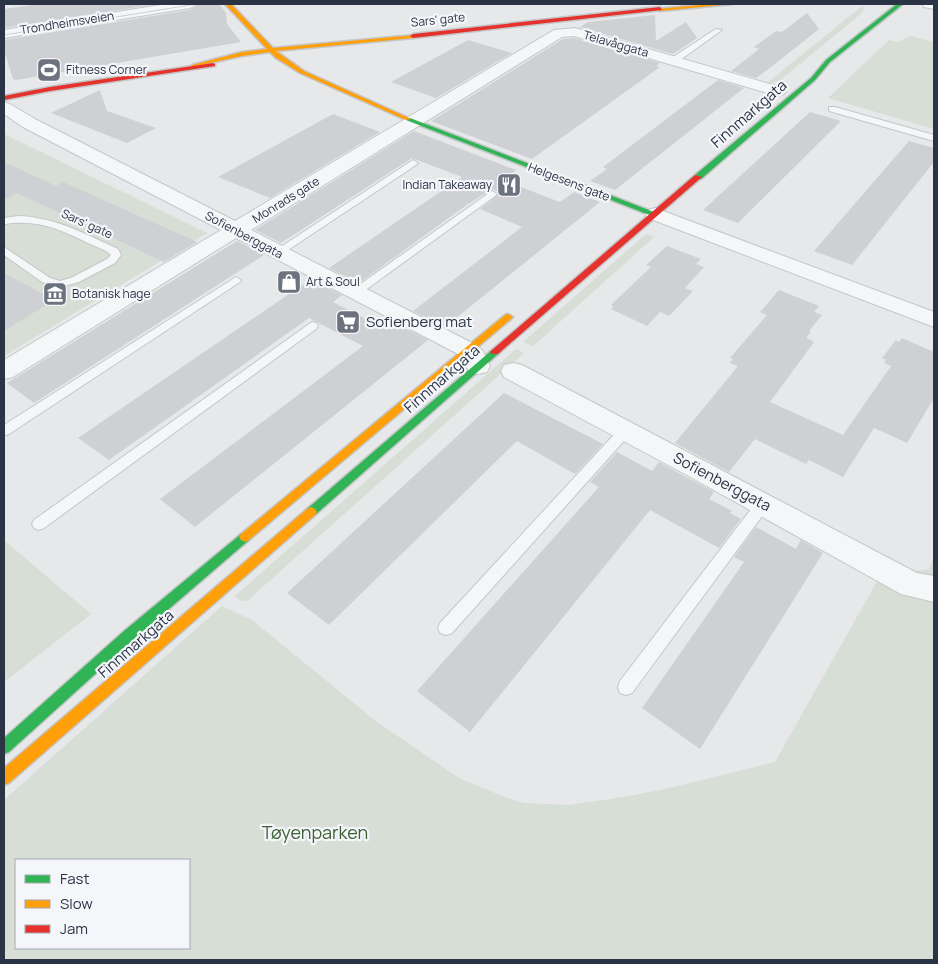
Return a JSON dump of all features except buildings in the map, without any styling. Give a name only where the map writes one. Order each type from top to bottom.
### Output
[{"type":"main road","name":"Helgesens gate","points":[[228,4],[274,53],[302,72],[413,122],[649,206]]},
{"type":"main road","name":"Sars' gate","points":[[4,106],[86,86],[274,53],[315,52],[355,43],[679,5],[730,4]]},
{"type":"main road","points":[[806,68],[883,4]]},
{"type":"main road","name":"Finnmarkgata","points":[[4,747],[129,635],[473,358],[649,206],[813,79],[828,61],[900,4]]},
{"type":"main road","name":"Sars' gate","points":[[4,98],[50,89],[86,86]]},
{"type":"main road","name":"Finnmarkgata","points":[[764,103],[782,88]]},
{"type":"main road","name":"Finnmarkgata","points":[[629,217],[649,206]]},
{"type":"main road","name":"Finnmarkgata","points":[[4,778],[328,497],[473,358],[520,307]]},
{"type":"street","name":"Trondheimsveien","points":[[4,34],[190,4]]},
{"type":"street","points":[[929,4],[934,5]]},
{"type":"street","name":"Telavåggata","points":[[413,122],[559,33],[564,32],[575,32],[673,61],[782,88]]},
{"type":"street","name":"Sofienberggata","points":[[4,106],[24,120],[412,320],[473,358]]},
{"type":"street","name":"Monrads gate","points":[[4,371],[237,231],[413,122]]},
{"type":"street","name":"Helgesens gate","points":[[649,206],[934,320]]},
{"type":"street","name":"Sofienberggata","points":[[513,371],[882,569],[912,584],[933,590]]},
{"type":"lane","points":[[673,61],[718,30]]},
{"type":"lane","points":[[832,109],[934,138]]},
{"type":"lane","points":[[278,252],[413,163]]},
{"type":"lane","points":[[356,292],[492,194]]},
{"type":"lane","name":"Sars' gate","points":[[4,221],[22,217],[41,219],[114,250],[116,255],[111,262],[75,280],[60,284],[46,280],[4,250]]},
{"type":"lane","points":[[4,431],[236,280]]},
{"type":"lane","points":[[39,524],[312,326]]},
{"type":"lane","points":[[446,628],[626,430]]},
{"type":"lane","points":[[626,687],[763,504]]},
{"type":"green space","points":[[862,6],[864,8],[863,12],[778,82],[767,83]]},
{"type":"green space","points":[[911,36],[934,42],[934,129],[828,98],[889,40],[898,42]]},
{"type":"green space","name":"Botanisk hage","points":[[4,134],[207,233],[4,356]]},
{"type":"green space","points":[[646,234],[654,237],[533,346],[523,342]]},
{"type":"green space","points":[[516,349],[524,353],[247,601],[242,601],[235,596]]},
{"type":"green space","points":[[4,540],[91,614],[4,682]]},
{"type":"green space","name":"Tøyenparken","points":[[934,557],[934,960],[4,960],[4,800],[222,606],[252,620],[377,722],[459,778],[524,803],[569,805],[674,787],[775,762],[880,576],[929,569]]},
{"type":"tram line","points":[[4,35],[197,4]]},
{"type":"traffic: fast","points":[[698,177],[813,79],[828,61],[900,4]]},
{"type":"traffic: fast","points":[[408,119],[655,214]]},
{"type":"traffic: fast","points":[[311,512],[495,352]]},
{"type":"traffic: fast","points":[[4,747],[129,635],[245,537]]},
{"type":"traffic: slow","points":[[228,4],[278,57],[302,72],[408,119]]},
{"type":"traffic: slow","points":[[660,9],[730,4]]},
{"type":"traffic: slow","points":[[194,66],[242,54],[271,50],[413,36]]},
{"type":"traffic: slow","points":[[245,537],[508,317]]},
{"type":"traffic: slow","points":[[4,778],[311,512]]},
{"type":"traffic: jam","points":[[413,36],[660,9]]},
{"type":"traffic: jam","points":[[4,98],[50,89],[213,65]]},
{"type":"traffic: jam","points":[[495,352],[698,177]]},
{"type":"place","name":"Fitness Corner","points":[[49,70]]},
{"type":"place","name":"Indian Takeaway","points":[[509,185]]},
{"type":"place","name":"Art & Soul","points":[[289,282]]},
{"type":"place","name":"Botanisk hage","points":[[55,294]]},
{"type":"place","name":"Sofienberg mat","points":[[348,322]]}]
